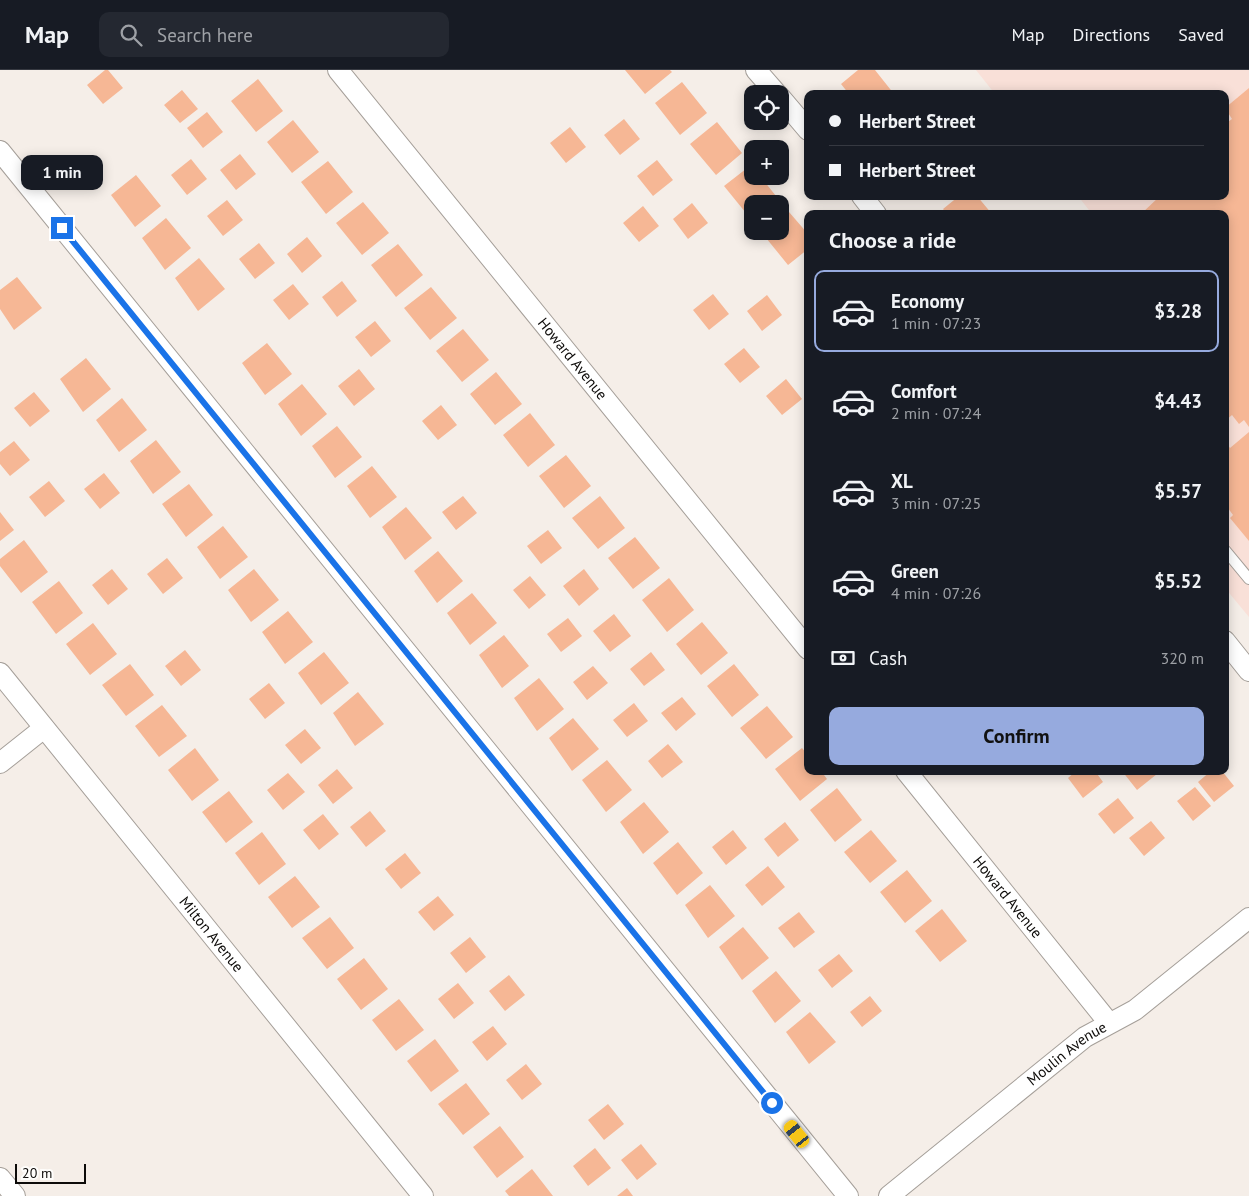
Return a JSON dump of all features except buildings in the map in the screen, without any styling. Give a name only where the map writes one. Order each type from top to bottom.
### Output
[{"type":"street","name":"Howard Avenue","points":[[338,70],[804,644]]},
{"type":"street","points":[[756,70],[769,85]]},
{"type":"street","points":[[789,108],[804,125]]},
{"type":"street","points":[[0,151],[848,1196]]},
{"type":"street","points":[[865,200],[873,210]]},
{"type":"street","points":[[1229,646],[1249,671]]},
{"type":"street","name":"Milton Avenue","points":[[0,673],[421,1195]]},
{"type":"street","points":[[0,763],[44,728]]},
{"type":"street","name":"Howard Avenue","points":[[909,775],[1109,1023]]},
{"type":"street","name":"Moulin Avenue","points":[[889,1196],[1085,1037],[1135,1010],[1249,918]]},
{"type":"street","points":[[0,1178],[15,1196]]},
{"type":"lane","points":[[1229,555],[1249,579]]},
{"type":"shaded area","points":[[976,70],[1249,70],[1249,617],[1229,593],[1229,210],[1089,210],[1081,200],[1229,200],[1229,90],[992,90]]},
{"type":"route","points":[[62,228],[772,1103]]}]
